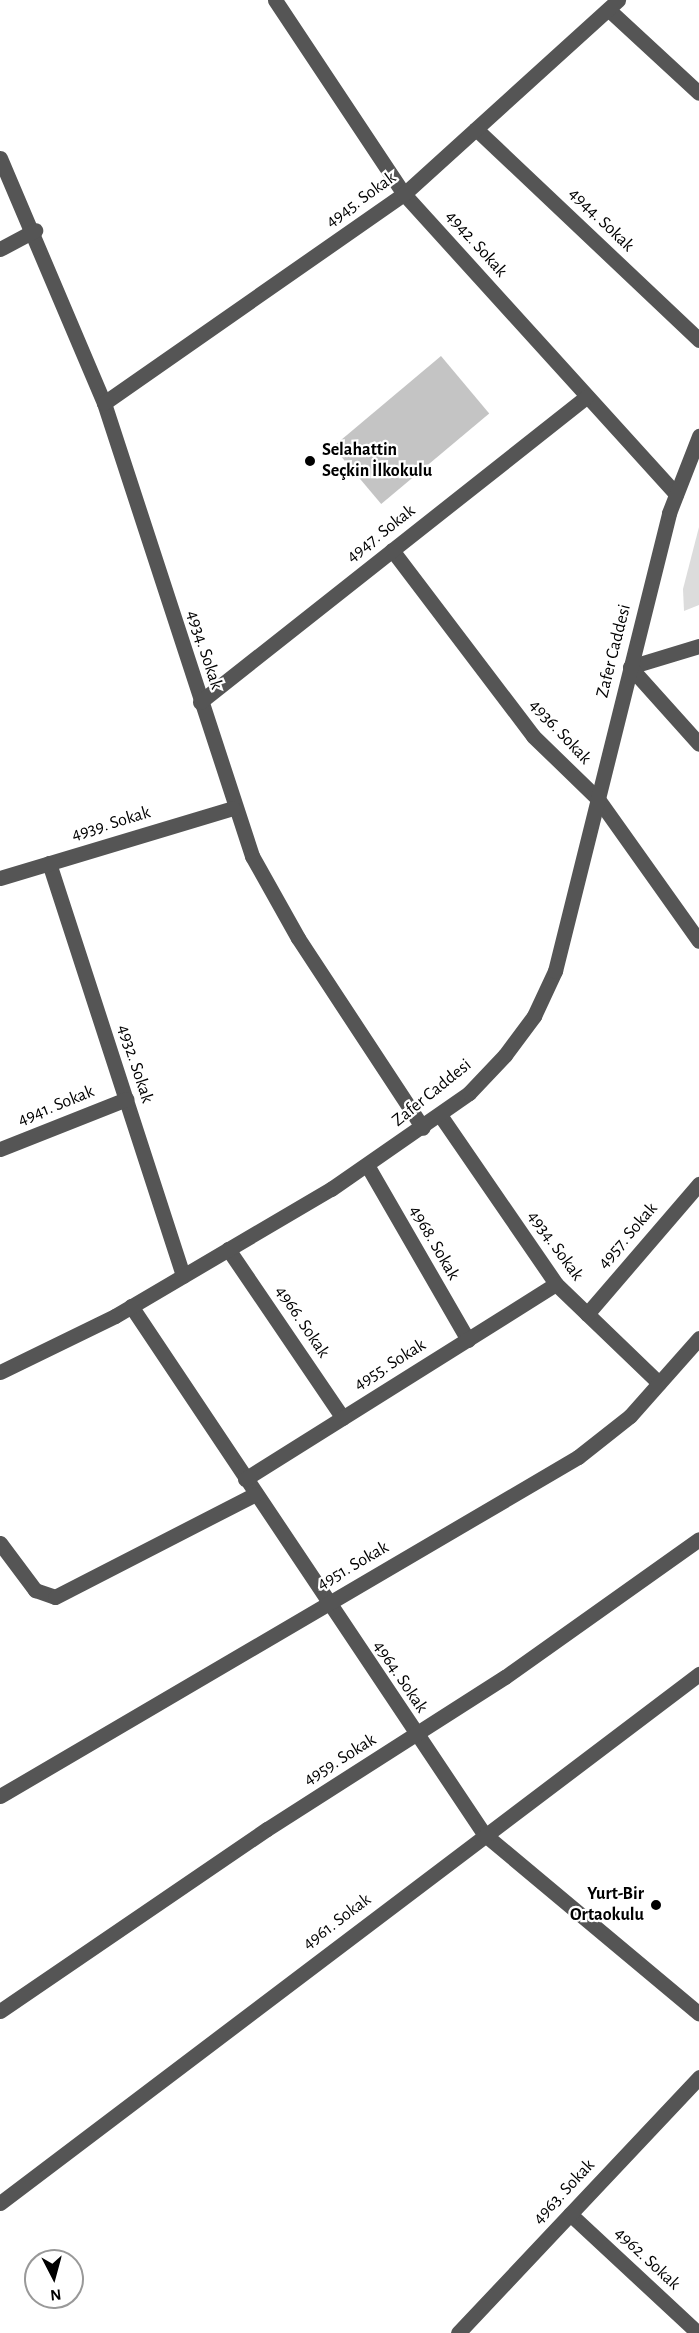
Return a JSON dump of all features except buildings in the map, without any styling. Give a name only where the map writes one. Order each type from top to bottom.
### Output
[{"type":"street","name":"4942. Sokak","points":[[275,0],[404,194],[676,494]]},
{"type":"street","name":"4945. Sokak","points":[[104,403],[404,194],[613,5]]},
{"type":"street","points":[[613,5],[699,93]]},
{"type":"street","name":"4944. Sokak","points":[[476,129],[699,340]]},
{"type":"street","name":"4934. Sokak","points":[[0,158],[35,230],[104,403],[233,808],[274,898],[423,1128]]},
{"type":"street","points":[[0,249],[35,230]]},
{"type":"street","name":"4947. Sokak","points":[[200,702],[587,396]]},
{"type":"street","name":"Zafer Caddesi","points":[[0,1372],[131,1306],[367,1165],[440,1115],[505,1055],[534,1016],[555,971],[630,667],[676,494],[699,436]]},
{"type":"street","name":"4936. Sokak","points":[[392,550],[532,736],[598,799],[699,941]]},
{"type":"street","points":[[699,646],[630,667],[699,744]]},
{"type":"street","name":"4939. Sokak","points":[[0,878],[233,808]]},
{"type":"street","name":"4932. Sokak","points":[[49,863],[183,1276]]},
{"type":"street","name":"4941. Sokak","points":[[0,1149],[126,1100]]},
{"type":"street","name":"4934. Sokak","points":[[440,1115],[556,1284],[659,1383]]},
{"type":"street","name":"4968. Sokak","points":[[367,1165],[468,1340]]},
{"type":"street","name":"4957. Sokak","points":[[587,1314],[699,1184]]},
{"type":"street","name":"4966. Sokak","points":[[228,1249],[343,1418]]},
{"type":"street","name":"4955. Sokak","points":[[245,1479],[556,1284]]},
{"type":"street","name":"4964. Sokak","points":[[131,1306],[415,1735],[484,1834],[699,2014]]},
{"type":"street","name":"4951. Sokak","points":[[0,1796],[587,1452],[659,1383],[699,1338]]},
{"type":"street","points":[[0,1543],[35,1590],[55,1597],[255,1494]]},
{"type":"street","name":"4959. Sokak","points":[[0,2011],[415,1735],[699,1539]]},
{"type":"street","name":"4961. Sokak","points":[[0,2203],[484,1834],[699,1674]]},
{"type":"street","name":"4963. Sokak","points":[[458,2333],[699,2077]]},
{"type":"street","name":"4962. Sokak","points":[[570,2214],[699,2333]]},
{"type":"shaded area","points":[[699,527],[699,605],[684,611],[683,589]]},
{"type":"place","name":"Selahattin Seçkin İlkokulu","points":[[310,461]]},
{"type":"place","name":"Yurt-Bir Ortaokulu","points":[[656,1905]]}]
